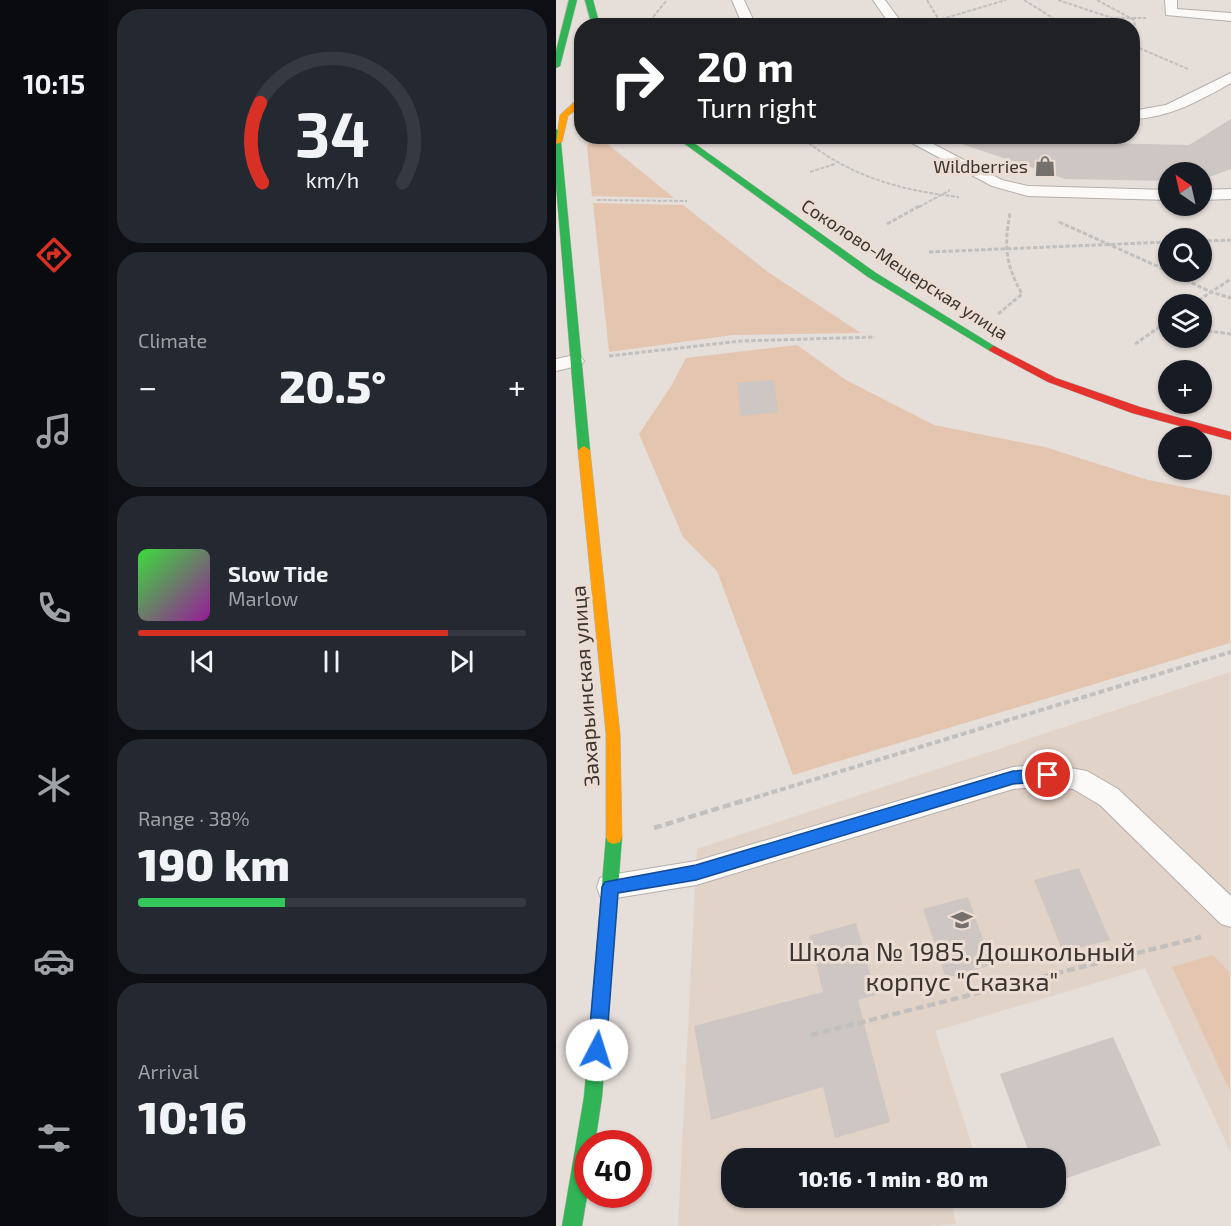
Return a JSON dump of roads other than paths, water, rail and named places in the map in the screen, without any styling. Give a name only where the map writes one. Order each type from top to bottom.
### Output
[{"type":"street","points":[[556,66],[573,0]]},
{"type":"street","points":[[589,0],[594,18]]},
{"type":"street","name":"Захарьинская улица","points":[[572,1226],[593,1097],[613,840],[613,734],[575,362],[557,137],[564,115],[574,107]]},
{"type":"street","points":[[557,137],[574,131]]},
{"type":"street","name":"Соколово-Мещерская улица","points":[[689,144],[838,251],[989,346],[1052,380],[1136,410],[1231,436]]},
{"type":"lane","points":[[738,0],[746,18]]},
{"type":"lane","points":[[879,0],[892,18]]},
{"type":"lane","points":[[1171,0],[1170,12],[1231,17]]},
{"type":"lane","points":[[1140,115],[1163,112],[1225,80]]},
{"type":"lane","points":[[922,144],[997,183],[1014,188],[1052,193],[1158,195]]},
{"type":"lane","points":[[1212,195],[1231,194]]},
{"type":"lane","points":[[556,365],[575,362]]},
{"type":"lane","points":[[610,887],[696,873],[1013,777],[1048,775],[1078,779],[1109,797],[1231,915]]},
{"type":"place","name":"Wildberries","points":[[1045,166]]},
{"type":"place","name":"Школа № 1985. Дошкольный корпус \"Сказка\"","points":[[962,920]]}]
